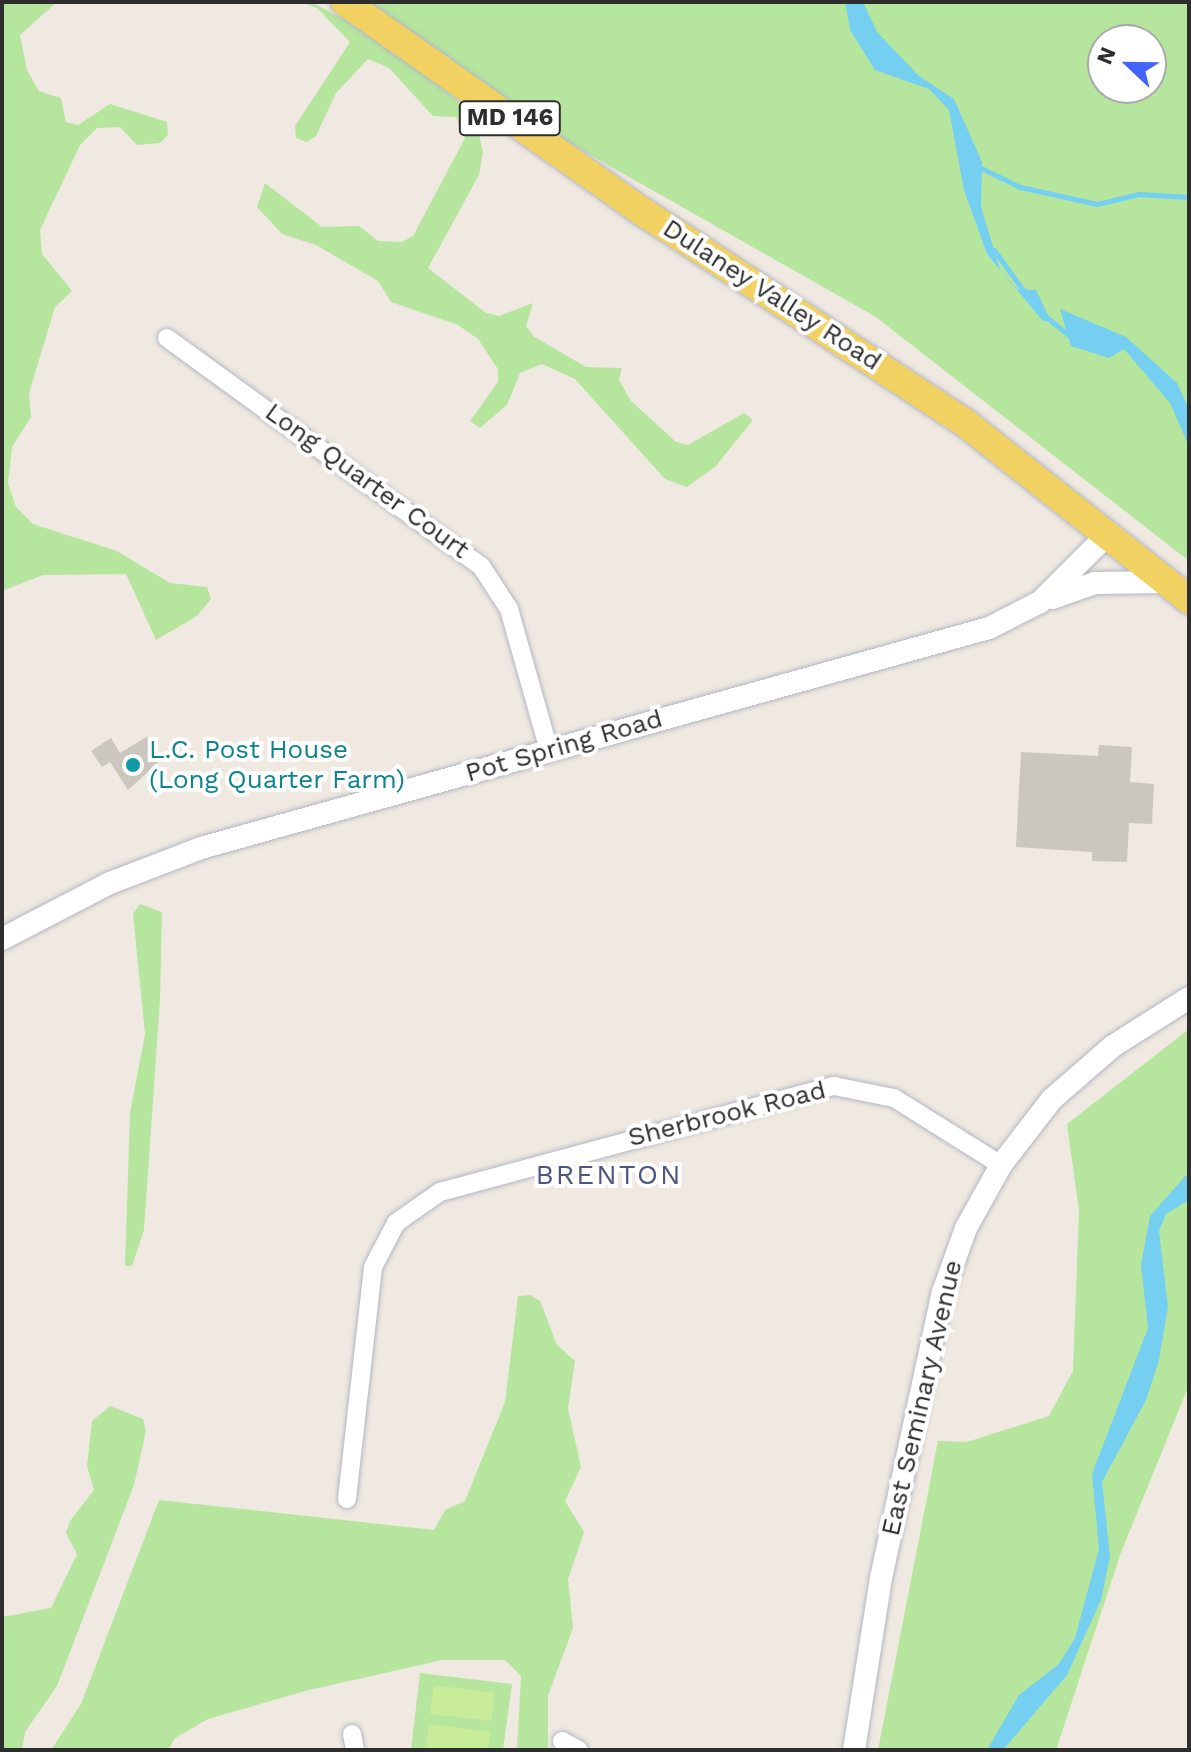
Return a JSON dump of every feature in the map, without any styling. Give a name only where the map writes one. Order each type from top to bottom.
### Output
[{"type":"main road","name":"Dulaney Valley Road","points":[[345,2],[643,212],[906,382],[1109,533],[1178,591]]},
{"type":"street","name":"Long Quarter Court","points":[[167,338],[481,566],[509,609],[549,750]]},
{"type":"street","name":"Pot Spring Road","points":[[2,939],[171,858],[973,633],[1040,602],[1109,533]]},
{"type":"street","points":[[1040,602],[1095,583],[1178,591]]},
{"type":"street","name":"East Seminary Avenue","points":[[854,1750],[881,1578],[943,1292],[966,1228],[1001,1165],[1072,1080],[1189,998]]},
{"type":"street","name":"Sherbrook Road","points":[[347,1499],[373,1267],[396,1223],[440,1192],[834,1086],[894,1098],[1001,1165]]},
{"type":"green space","points":[[2,2],[57,2],[20,35],[27,70],[39,91],[61,98],[66,122],[78,125],[110,104],[167,122],[168,135],[160,143],[137,145],[120,127],[97,128],[80,145],[40,230],[42,254],[72,291],[55,307],[29,393],[31,417],[12,447],[8,483],[16,507],[33,524],[117,551],[170,583],[207,587],[211,599],[197,616],[156,640],[126,574],[43,575],[2,591]]},
{"type":"green space","points":[[301,2],[311,2],[347,21],[439,84],[475,118],[483,152],[479,175],[428,268],[486,313],[499,316],[533,303],[526,326],[533,336],[586,367],[622,368],[619,380],[631,401],[676,442],[688,445],[744,413],[753,420],[715,467],[687,487],[665,479],[575,379],[542,364],[520,373],[507,405],[480,428],[470,421],[498,382],[498,369],[478,339],[458,325],[391,302],[378,281],[316,245],[282,234],[257,207],[265,183],[322,227],[359,226],[378,241],[402,242],[413,236],[465,138],[456,117],[433,116],[389,68],[368,59],[336,93],[316,136],[307,142],[296,138],[295,126],[350,42],[317,8]]},
{"type":"green space","points":[[364,2],[1189,2],[1189,419],[1182,421],[1188,444],[1189,561],[876,317],[527,119]]},
{"type":"green space","points":[[140,904],[162,912],[160,1000],[144,1230],[132,1266],[125,1266],[130,1113],[145,1034],[133,914]]},
{"type":"green space","points":[[1189,1029],[1189,1385],[1120,1555],[1056,1750],[878,1750],[938,1441],[967,1442],[1049,1416],[1073,1371],[1079,1211],[1067,1124]]},
{"type":"green space","points":[[530,1295],[540,1301],[557,1345],[575,1361],[568,1408],[581,1467],[565,1501],[584,1532],[568,1579],[573,1628],[548,1696],[548,1750],[517,1750],[521,1676],[505,1660],[442,1660],[305,1691],[208,1719],[175,1738],[168,1750],[51,1750],[81,1704],[159,1500],[434,1530],[445,1510],[465,1501],[505,1402],[518,1296]]},
{"type":"green space","points":[[110,1406],[143,1419],[146,1431],[134,1485],[57,1686],[25,1732],[22,1750],[2,1750],[2,1617],[51,1608],[77,1554],[66,1533],[70,1521],[94,1490],[87,1466],[92,1421]]},
{"type":"green space","points":[[420,1673],[512,1684],[503,1750],[411,1750]]},
{"type":"green space","points":[[434,1685],[495,1693],[491,1721],[430,1714]]},
{"type":"green space","points":[[429,1724],[490,1732],[488,1750],[426,1750]]},
{"type":"water","points":[[845,2],[863,2],[877,32],[919,76],[954,99],[982,162],[981,207],[1000,269],[1017,289],[1036,290],[1051,321],[1043,321],[987,254],[964,190],[949,110],[929,89],[875,70],[850,30]]},
{"type":"water","points":[[1060,309],[1126,337],[1177,383],[1189,409],[1189,479],[1188,444],[1170,403],[1124,349],[1109,358],[1071,346]]},
{"type":"water","points":[[1189,1172],[1189,1200],[1166,1214],[1159,1231],[1168,1307],[1159,1360],[1146,1400],[1102,1482],[1110,1556],[1101,1600],[1067,1675],[1003,1750],[987,1750],[1019,1695],[1059,1664],[1075,1638],[1099,1549],[1092,1474],[1148,1328],[1141,1265],[1150,1216]]},
{"type":"building","name":"L.C. Post House (Long Quarter Farm)","points":[[148,736],[162,759],[128,790],[110,762],[102,767],[91,751],[111,738],[120,753]]},
{"type":"building","points":[[1099,745],[1132,747],[1130,782],[1154,784],[1152,824],[1129,823],[1127,862],[1092,861],[1092,852],[1016,847],[1021,752],[1098,756]]},
{"type":"waterway","points":[[979,167],[1020,187],[1097,204],[1139,194],[1189,197]]},
{"type":"waterway","points":[[994,250],[1025,293]]},
{"type":"waterway","points":[[1045,316],[1071,337]]},
{"type":"place","name":"L.C. Post House (Long Quarter Farm)","points":[[133,765]]},
{"type":"district","name":"BRENTON","points":[[609,1175]]}]
